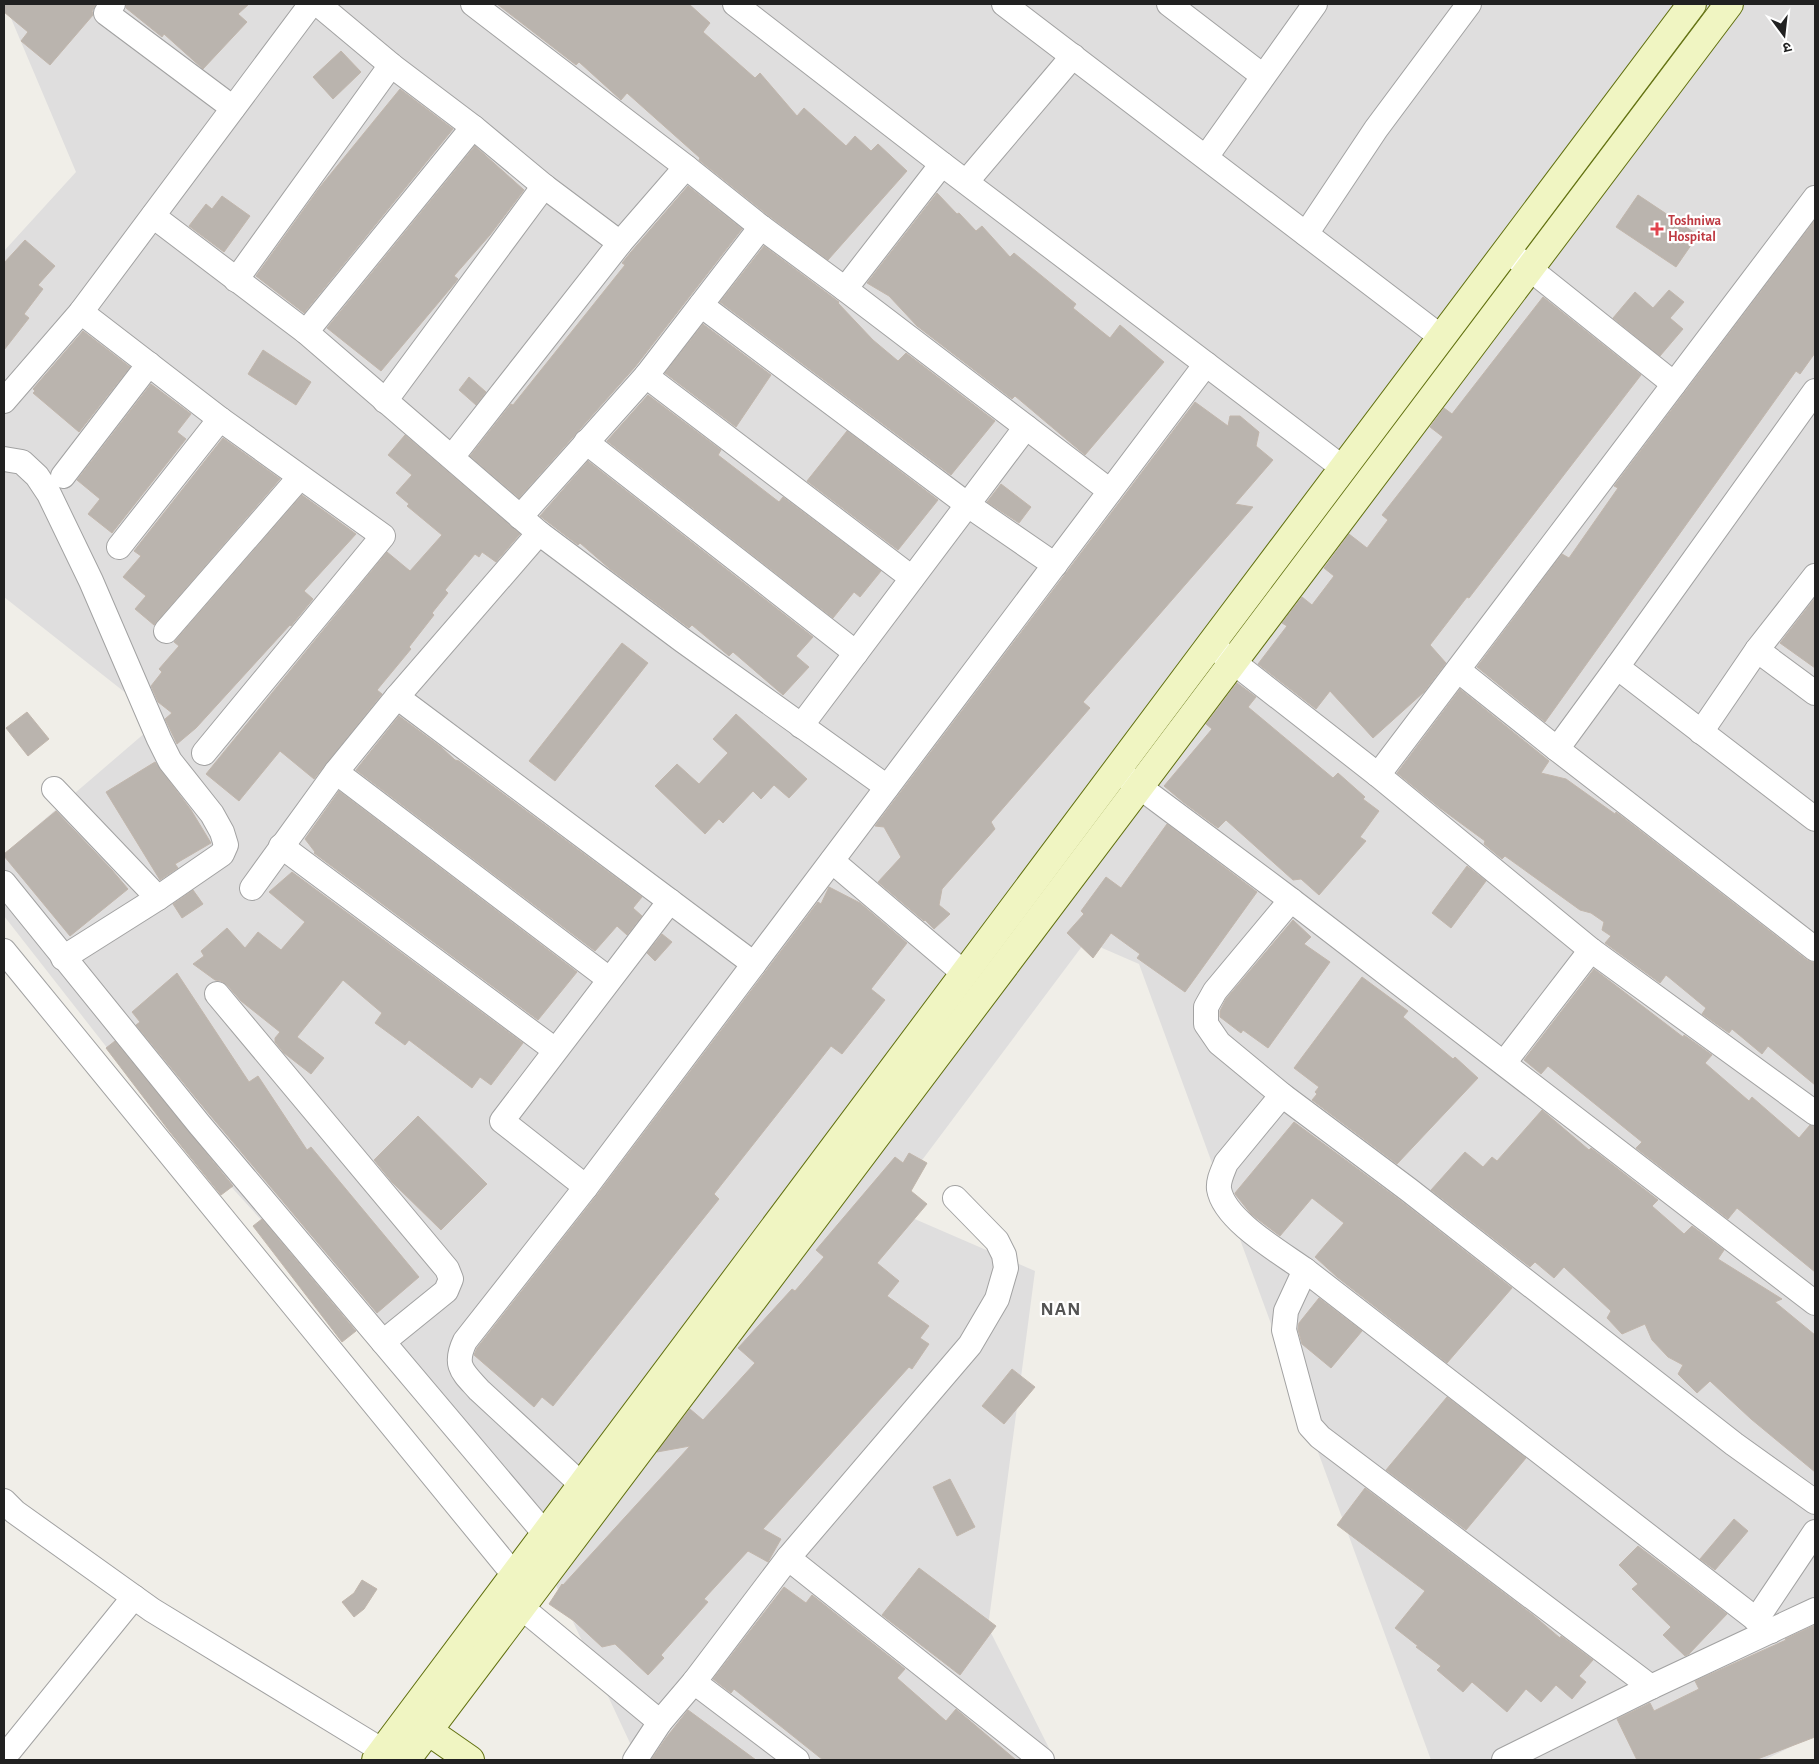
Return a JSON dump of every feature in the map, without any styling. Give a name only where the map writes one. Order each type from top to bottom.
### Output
[{"type":"street","points":[[113,4],[106,13],[233,108]]},
{"type":"street","points":[[4,401],[81,312],[311,4]]},
{"type":"street","points":[[318,4],[391,65],[473,127],[544,186],[620,243]]},
{"type":"street","points":[[473,4],[686,167],[761,228],[845,289],[1110,491]]},
{"type":"street","points":[[736,4],[942,164],[967,181],[1343,468]]},
{"type":"street","points":[[1004,4],[1441,337]]},
{"type":"street","points":[[1169,4],[1263,76]]},
{"type":"street","points":[[1206,157],[1315,4]]},
{"type":"street","points":[[1306,234],[1376,128],[1468,4]]},
{"type":"street","points":[[419,1724],[515,1576],[1692,4]]},
{"type":"street","points":[[4,1502],[15,1512],[152,1610],[389,1757],[521,1607],[1730,4]]},
{"type":"street","points":[[967,181],[1073,56]]},
{"type":"street","points":[[236,280],[391,65]]},
{"type":"street","points":[[306,332],[473,127]]},
{"type":"street","points":[[845,289],[942,164]]},
{"type":"street","points":[[452,457],[620,243],[686,167]]},
{"type":"street","points":[[385,401],[544,186]]},
{"type":"street","points":[[1378,776],[1815,198]]},
{"type":"street","points":[[153,216],[306,332],[539,533],[682,640],[887,787]]},
{"type":"street","points":[[520,517],[646,376],[761,228]]},
{"type":"street","points":[[1507,250],[1674,384]]},
{"type":"street","points":[[701,305],[968,505],[1055,565]]},
{"type":"street","points":[[81,312],[220,419],[383,536],[204,753]]},
{"type":"street","points":[[63,476],[149,364]]},
{"type":"street","points":[[583,1486],[479,1390],[460,1366],[459,1353],[465,1341],[586,1187],[1206,364]]},
{"type":"street","points":[[646,376],[912,578]]},
{"type":"street","points":[[1557,749],[1815,391]]},
{"type":"street","points":[[119,547],[220,419]]},
{"type":"street","points":[[801,726],[1026,427]]},
{"type":"street","points":[[586,442],[856,653]]},
{"type":"street","points":[[4,459],[22,462],[37,476],[49,494],[91,581],[170,761],[212,814],[222,832],[226,845],[222,854],[158,898],[63,958]]},
{"type":"street","points":[[166,631],[300,476]]},
{"type":"street","points":[[252,888],[336,772],[397,697],[539,533]]},
{"type":"street","points":[[1701,732],[1757,650],[1815,576]]},
{"type":"street","points":[[1211,644],[1378,776],[1591,950],[1815,1113]]},
{"type":"street","points":[[1757,650],[1815,693]]},
{"type":"street","points":[[1617,667],[1815,819]]},
{"type":"street","points":[[1458,670],[1815,949]]},
{"type":"street","points":[[397,697],[754,964]]},
{"type":"street","points":[[1117,770],[1291,900],[1815,1303]]},
{"type":"street","points":[[336,772],[609,979]]},
{"type":"street","points":[[54,789],[158,898]]},
{"type":"street","points":[[281,846],[555,1050]]},
{"type":"street","points":[[832,861],[965,974]]},
{"type":"street","points":[[4,883],[199,1124],[546,1535]]},
{"type":"street","points":[[586,1187],[502,1121],[670,900]]},
{"type":"street","points":[[1291,900],[1215,991],[1206,1007],[1206,1024],[1218,1043],[1282,1095],[1409,1190],[1734,1444],[1815,1502]]},
{"type":"street","points":[[1504,1063],[1591,950]]},
{"type":"street","points":[[4,951],[515,1576]]},
{"type":"street","points":[[217,994],[447,1269],[450,1279],[446,1291],[383,1342]]},
{"type":"street","points":[[1282,1095],[1226,1163],[1221,1174],[1219,1187],[1223,1201],[1232,1214],[1248,1229],[1305,1270],[1764,1625]]},
{"type":"street","points":[[636,1760],[660,1722],[694,1682],[788,1558],[970,1345],[997,1299],[1006,1268],[1004,1255],[997,1241],[955,1198]]},
{"type":"street","points":[[1305,1270],[1286,1311],[1284,1330],[1310,1426],[1320,1437],[1651,1687]]},
{"type":"street","points":[[1764,1625],[1815,1532]]},
{"type":"street","points":[[788,1558],[1042,1760]]},
{"type":"street","points":[[6,1751],[134,1597]]},
{"type":"street","points":[[521,1607],[660,1722]]},
{"type":"street","points":[[1504,1760],[1651,1687],[1764,1625],[1815,1610]]},
{"type":"street","points":[[694,1682],[797,1760]]},
{"type":"street","points":[[419,1724],[470,1760]]},
{"type":"shaded area","points":[[5,4],[1815,4],[1815,1735],[1764,1760],[1431,1760],[1139,964],[1086,941],[887,1207],[1035,1271],[988,1627],[1055,1760],[638,1760],[514,1496],[126,1072],[4,916],[4,854],[160,720],[4,597],[4,251],[76,172]]},
{"type":"building","points":[[4,4],[96,4],[92,11],[93,15],[50,65],[21,41],[28,32],[4,12]]},
{"type":"building","points":[[126,4],[249,4],[238,14],[247,22],[203,69],[164,34],[162,37],[126,8]]},
{"type":"building","points":[[497,4],[689,4],[710,23],[703,32],[755,78],[760,73],[797,116],[804,108],[846,146],[855,136],[871,151],[878,144],[907,171],[828,260],[699,160],[700,158],[627,93],[621,100],[579,62],[576,65]]},
{"type":"building","points":[[341,51],[361,72],[333,99],[313,77]]},
{"type":"building","points":[[400,89],[453,129],[304,313],[256,276],[320,187]]},
{"type":"building","points":[[475,146],[524,190],[490,235],[454,276],[458,279],[455,283],[381,371],[327,328]]},
{"type":"building","points":[[688,186],[742,229],[635,367],[519,498],[470,456],[625,265],[622,263]]},
{"type":"building","points":[[937,193],[976,231],[982,226],[1010,257],[1014,253],[1076,304],[1073,308],[1110,338],[1120,325],[1164,362],[1085,455],[1015,396],[1012,399],[917,326],[889,296],[867,283]]},
{"type":"building","points":[[1638,195],[1698,235],[1676,267],[1616,227]]},
{"type":"building","points":[[222,196],[250,216],[224,252],[189,226],[206,204],[212,209]]},
{"type":"building","points":[[1815,220],[1815,353],[1800,374],[1796,371],[1545,722],[1477,667],[1562,554],[1569,558],[1618,488],[1614,486]]},
{"type":"building","points":[[25,240],[55,266],[38,285],[43,289],[24,314],[29,318],[4,350],[4,263]]},
{"type":"building","points":[[764,246],[839,302],[873,340],[898,361],[906,353],[995,421],[951,475],[720,302]]},
{"type":"building","points":[[1669,290],[1684,302],[1670,318],[1683,329],[1660,356],[1613,318],[1635,292],[1653,308]]},
{"type":"building","points":[[1543,297],[1641,375],[1469,598],[1467,597],[1430,645],[1446,663],[1424,692],[1373,738],[1330,691],[1316,709],[1258,664],[1287,626],[1282,623],[1302,597],[1312,605],[1334,576],[1324,568],[1349,534],[1367,548],[1388,520],[1382,515],[1443,437],[1430,427],[1444,408],[1452,414]]},
{"type":"building","points":[[703,324],[771,375],[736,427],[665,373]]},
{"type":"building","points":[[83,331],[130,367],[79,432],[33,393],[35,391],[33,389]]},
{"type":"building","points":[[263,350],[311,382],[296,405],[248,374]]},
{"type":"building","points":[[469,377],[486,392],[476,405],[459,390]]},
{"type":"building","points":[[151,384],[191,414],[177,432],[186,439],[112,533],[88,514],[100,499],[77,480]]},
{"type":"building","points":[[648,395],[721,450],[718,455],[779,502],[783,497],[881,571],[860,597],[854,592],[833,618],[607,441]]},
{"type":"building","points":[[1195,402],[1228,426],[1230,416],[1240,416],[1259,432],[1256,446],[1273,460],[1235,504],[1253,507],[1083,702],[1090,708],[991,822],[995,829],[942,889],[939,905],[950,914],[934,929],[878,882],[901,857],[884,827],[875,826]]},
{"type":"building","points":[[847,431],[938,500],[898,550],[807,481]]},
{"type":"building","points":[[405,435],[520,534],[496,562],[482,552],[479,557],[475,554],[445,590],[448,593],[432,613],[434,615],[409,647],[411,649],[377,690],[382,694],[314,779],[280,751],[239,801],[206,774],[387,552],[410,571],[442,535],[407,506],[409,504],[396,493],[412,475],[388,455]]},
{"type":"building","points":[[223,438],[280,479],[154,625],[135,609],[146,596],[123,577],[141,556],[134,551]]},
{"type":"building","points":[[588,461],[813,637],[796,656],[809,667],[783,695],[733,652],[729,656],[692,625],[689,628],[610,569],[580,543],[578,545],[540,516]]},
{"type":"building","points":[[1001,484],[1031,507],[1019,523],[987,502]]},
{"type":"building","points":[[302,495],[356,534],[304,591],[313,599],[291,626],[196,728],[177,744],[165,719],[172,713],[158,702],[151,686],[162,672],[159,669],[179,646],[174,642]]},
{"type":"building","points":[[1815,598],[1815,668],[1780,643]]},
{"type":"building","points":[[622,643],[648,663],[555,781],[529,761]]},
{"type":"building","points":[[1237,683],[1256,697],[1248,707],[1333,778],[1338,773],[1365,797],[1363,799],[1379,811],[1360,837],[1366,841],[1319,895],[1301,879],[1293,880],[1226,820],[1218,828],[1164,786],[1212,729],[1206,724]]},
{"type":"building","points":[[1460,689],[1549,761],[1541,773],[1566,779],[1615,814],[1616,812],[1807,960],[1815,963],[1815,1085],[1768,1046],[1762,1054],[1732,1029],[1729,1033],[1702,1014],[1706,1008],[1666,975],[1660,983],[1605,943],[1611,936],[1602,930],[1604,922],[1591,913],[1580,910],[1505,856],[1502,859],[1484,844],[1485,841],[1397,773]]},
{"type":"building","points":[[27,712],[49,739],[28,756],[6,728]]},
{"type":"building","points":[[736,714],[807,779],[789,798],[774,785],[761,799],[753,791],[723,823],[719,819],[705,834],[655,786],[677,764],[699,784],[728,753],[713,739]]},
{"type":"building","points":[[399,716],[441,747],[455,760],[459,761],[642,897],[633,908],[642,916],[627,935],[617,926],[595,951],[356,770]]},
{"type":"building","points":[[155,762],[191,810],[211,843],[175,864],[178,868],[160,880],[106,792]]},
{"type":"building","points":[[339,791],[577,972],[538,1020],[314,853],[305,839]]},
{"type":"building","points":[[56,811],[128,889],[70,936],[4,856],[4,854]]},
{"type":"building","points":[[1167,824],[1257,892],[1185,992],[1137,958],[1140,954],[1111,933],[1093,958],[1067,933],[1084,914],[1081,911],[1106,877],[1121,888]]},
{"type":"building","points":[[1467,866],[1486,881],[1451,928],[1432,913]]},
{"type":"building","points":[[292,872],[523,1043],[491,1085],[480,1077],[472,1088],[409,1040],[405,1045],[375,1023],[382,1013],[343,980],[297,1037],[324,1058],[311,1074],[284,1053],[275,1042],[275,1038],[280,1032],[241,1001],[227,985],[215,980],[193,964],[204,956],[201,951],[227,928],[245,948],[258,932],[281,950],[305,922],[269,892]]},
{"type":"building","points":[[829,887],[860,903],[907,943],[871,989],[885,1000],[842,1054],[831,1046],[714,1194],[719,1199],[553,1406],[542,1397],[534,1407],[474,1355],[477,1348],[597,1195],[818,902],[821,904]]},
{"type":"building","points":[[193,890],[203,904],[182,918],[173,904]]},
{"type":"building","points":[[1293,920],[1311,937],[1304,944],[1330,962],[1268,1048],[1243,1030],[1241,1033],[1220,1017],[1220,1011],[1226,999]]},
{"type":"building","points":[[662,934],[672,942],[655,961],[647,953]]},
{"type":"building","points":[[1594,969],[1683,1037],[1684,1035],[1712,1055],[1705,1063],[1749,1101],[1752,1097],[1799,1138],[1810,1125],[1815,1126],[1815,1272],[1737,1208],[1728,1219],[1636,1148],[1642,1142],[1548,1066],[1541,1074],[1524,1060]]},
{"type":"building","points":[[177,973],[249,1082],[258,1076],[307,1150],[311,1147],[419,1277],[377,1313],[136,1025],[140,1022],[132,1012]]},
{"type":"building","points":[[1362,977],[1408,1011],[1403,1017],[1453,1059],[1455,1057],[1478,1078],[1397,1164],[1312,1100],[1317,1094],[1315,1092],[1319,1087],[1294,1068]]},
{"type":"building","points":[[115,1041],[233,1186],[221,1195],[106,1048]]},
{"type":"building","points":[[1542,1110],[1589,1150],[1591,1148],[1658,1200],[1652,1206],[1684,1234],[1692,1226],[1724,1250],[1718,1259],[1782,1299],[1775,1302],[1815,1335],[1815,1472],[1751,1419],[1710,1381],[1697,1393],[1678,1374],[1683,1365],[1668,1357],[1652,1340],[1645,1324],[1622,1334],[1607,1318],[1611,1311],[1564,1267],[1554,1278],[1535,1262],[1530,1267],[1431,1190],[1465,1152],[1483,1167],[1492,1157],[1497,1161]]},
{"type":"building","points":[[418,1116],[487,1184],[441,1230],[392,1182],[374,1160]]},
{"type":"building","points":[[1294,1122],[1401,1201],[1512,1288],[1447,1363],[1337,1277],[1315,1257],[1344,1223],[1312,1198],[1280,1236],[1251,1214],[1235,1194]]},
{"type":"building","points":[[909,1153],[927,1163],[911,1191],[927,1204],[877,1263],[899,1281],[887,1296],[929,1326],[920,1338],[929,1344],[912,1369],[909,1367],[763,1529],[781,1539],[768,1562],[748,1551],[704,1599],[708,1602],[661,1655],[664,1658],[648,1675],[615,1644],[602,1647],[574,1621],[549,1604],[562,1584],[690,1446],[657,1452],[690,1409],[703,1420],[755,1363],[738,1348],[792,1289],[795,1291],[824,1257],[816,1250],[895,1157],[903,1163]]},
{"type":"building","points":[[262,1219],[356,1331],[342,1342],[253,1226]]},
{"type":"building","points":[[1319,1298],[1362,1331],[1331,1368],[1302,1344],[1298,1329],[1299,1323]]},
{"type":"building","points":[[1012,1369],[1035,1387],[1004,1424],[982,1406]]},
{"type":"building","points":[[1447,1397],[1526,1458],[1466,1530],[1386,1470]]},
{"type":"building","points":[[950,1479],[975,1527],[957,1536],[933,1487]]},
{"type":"building","points":[[1365,1488],[1533,1615],[1560,1638],[1561,1636],[1593,1660],[1579,1676],[1586,1682],[1572,1699],[1556,1685],[1541,1702],[1526,1689],[1507,1712],[1472,1682],[1463,1692],[1437,1670],[1441,1666],[1395,1628],[1425,1591],[1337,1525]]},
{"type":"building","points":[[1734,1519],[1748,1531],[1715,1570],[1700,1559]]},
{"type":"building","points":[[1638,1546],[1727,1614],[1685,1656],[1663,1635],[1671,1627],[1632,1589],[1638,1584],[1619,1565]]},
{"type":"building","points":[[919,1568],[996,1626],[960,1675],[882,1615]]},
{"type":"building","points":[[362,1580],[377,1589],[364,1609],[354,1617],[342,1602],[354,1593]]},
{"type":"building","points":[[784,1587],[806,1603],[812,1595],[905,1669],[897,1678],[946,1721],[956,1709],[1016,1760],[823,1760],[734,1689],[731,1693],[713,1679]]},
{"type":"building","points":[[1815,1625],[1815,1737],[1755,1760],[1637,1760],[1617,1719],[1650,1703],[1654,1711],[1699,1689],[1695,1681]]},
{"type":"building","points":[[688,1710],[756,1760],[651,1760]]},
{"type":"place","name":"Toshniwa Hospital","points":[[1657,229]]},
{"type":"district","name":"NAN","points":[[1061,1309]]}]
